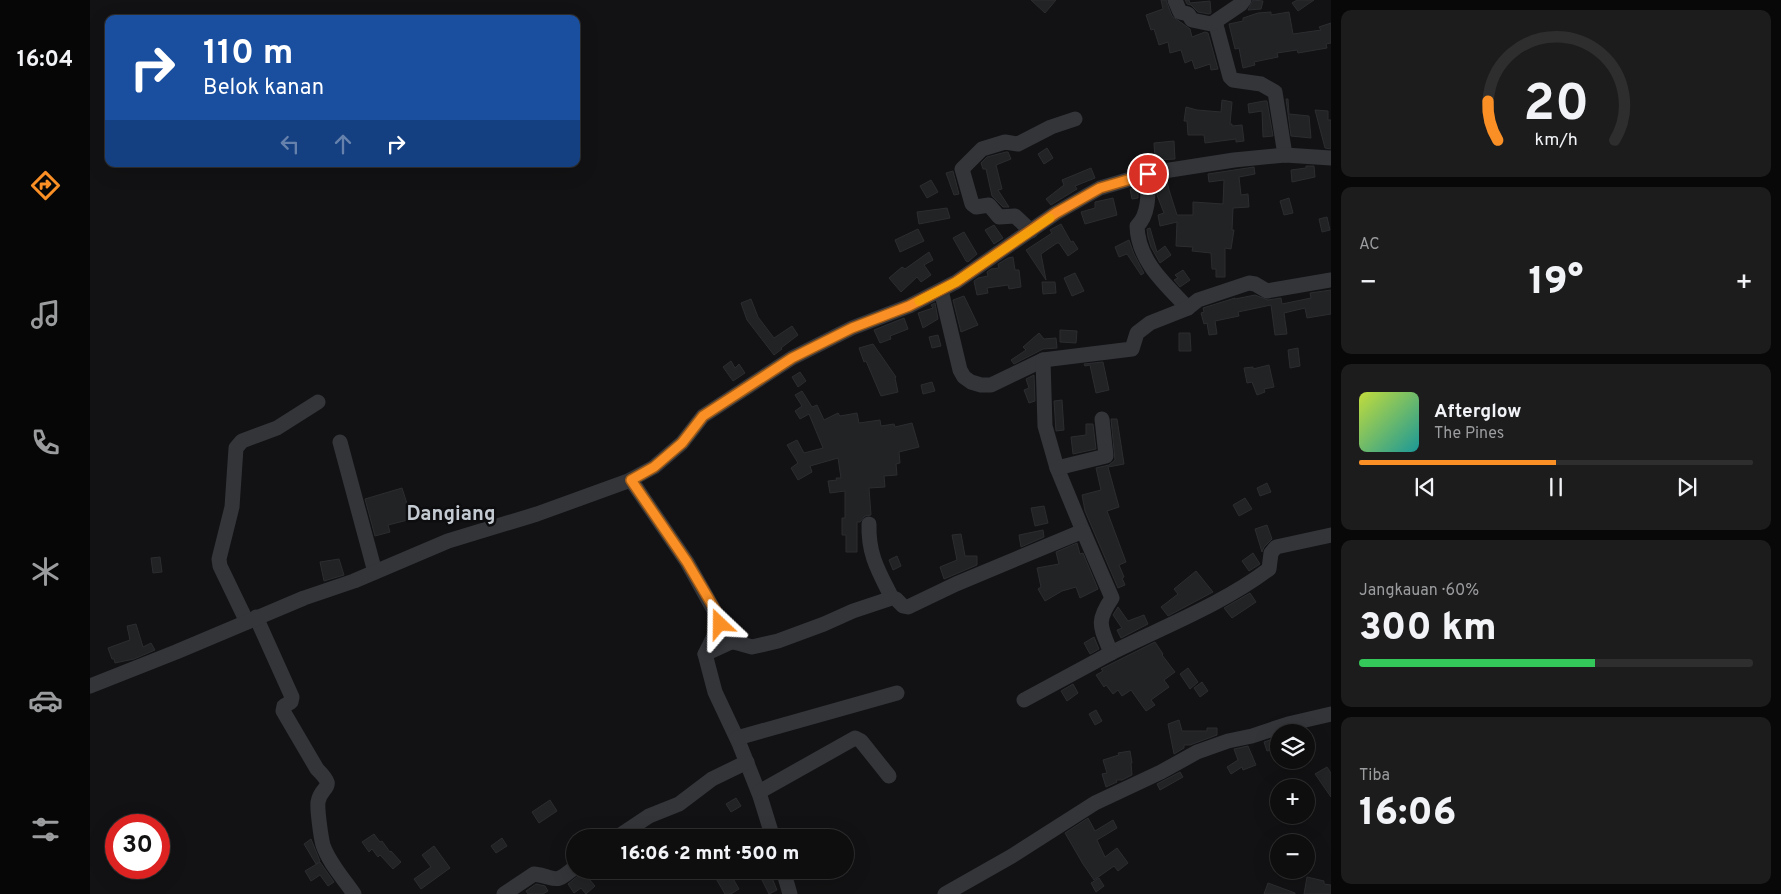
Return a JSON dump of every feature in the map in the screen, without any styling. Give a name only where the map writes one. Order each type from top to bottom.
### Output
[{"type":"street","points":[[1176,0],[1180,12],[1188,14],[1192,20],[1213,23],[1217,27],[1230,77],[1233,80],[1261,84],[1274,92],[1285,155]]},
{"type":"street","points":[[1213,23],[1242,1]]},
{"type":"street","points":[[1032,231],[1015,216],[999,217],[989,205],[976,207],[972,204],[962,169],[982,149],[1005,142],[1018,144],[1075,119]]},
{"type":"street","points":[[90,686],[375,572],[448,540],[537,514],[631,480],[654,467],[682,443],[703,416],[792,358],[852,328],[909,306],[956,282],[1056,213],[1100,188],[1148,174],[1234,160],[1285,155],[1331,158]]},
{"type":"street","points":[[1148,174],[1149,196],[1142,220],[1137,226],[1144,257],[1153,271],[1188,308]]},
{"type":"street","points":[[941,290],[960,370],[964,378],[981,385],[991,385],[1043,360],[1132,349],[1140,330],[1150,323],[1188,308],[1198,300],[1249,283],[1255,284],[1266,291],[1331,280]]},
{"type":"street","points":[[1043,360],[1044,419],[1057,468],[1112,598],[1101,616],[1100,627],[1111,652]]},
{"type":"street","points":[[318,402],[277,428],[242,441],[236,448],[232,507],[219,559],[220,566],[292,697],[290,702],[284,706],[283,711],[327,783],[327,787],[318,801],[322,843],[332,862],[354,894]]},
{"type":"street","points":[[1057,468],[1106,456],[1102,419]]},
{"type":"street","points":[[340,442],[375,572]]},
{"type":"street","points":[[631,480],[687,562],[719,618],[720,624],[706,654],[715,692],[747,762],[770,829]]},
{"type":"street","points":[[869,524],[869,537],[873,558],[892,598],[896,599],[903,606],[908,607],[956,584],[1083,530]]},
{"type":"street","points":[[1024,700],[1111,652],[1209,607],[1256,579],[1270,568],[1271,553],[1276,548],[1331,535]]},
{"type":"street","points":[[706,654],[734,642],[752,647],[778,640],[892,598]]},
{"type":"street","points":[[737,738],[897,693]]},
{"type":"street","points":[[945,894],[1012,856],[1095,803],[1161,772],[1197,752],[1237,738],[1252,736],[1288,724],[1331,714]]},
{"type":"street","points":[[759,792],[855,738],[861,741],[889,776]]},
{"type":"street","points":[[630,829],[649,816],[679,804],[712,780],[747,762]]},
{"type":"street","points":[[504,894],[534,874],[556,880],[566,875]]},
{"type":"street","points":[[785,879],[790,894]]},
{"type":"building","points":[[1031,0],[1056,0],[1045,13]]},
{"type":"building","points":[[1161,0],[1166,0],[1172,16],[1190,29],[1192,37],[1205,32],[1208,33],[1218,69],[1211,70],[1210,64],[1195,69],[1192,60],[1185,63],[1181,50],[1170,53],[1168,42],[1159,45],[1154,29],[1151,30],[1146,15],[1163,9]]},
{"type":"building","points":[[1185,0],[1189,0],[1190,3],[1210,1],[1211,13],[1198,12],[1191,5],[1187,4]]},
{"type":"building","points":[[1253,0],[1263,1],[1261,9],[1248,10]]},
{"type":"building","points":[[1297,0],[1314,0],[1298,11],[1292,3]]},
{"type":"building","points":[[1271,12],[1271,15],[1289,12],[1293,34],[1321,30],[1319,27],[1331,23],[1331,43],[1326,44],[1327,48],[1298,53],[1297,50],[1277,53],[1278,57],[1254,62],[1255,65],[1243,68],[1239,48],[1235,49],[1229,24],[1243,21],[1243,18],[1258,13]]},
{"type":"building","points":[[1286,99],[1288,99],[1289,114],[1309,116],[1311,138],[1291,136]]},
{"type":"building","points":[[1222,100],[1232,102],[1230,124],[1232,126],[1242,125],[1244,141],[1236,142],[1236,139],[1205,143],[1204,135],[1188,135],[1187,121],[1184,121],[1186,107],[1221,112]]},
{"type":"building","points":[[1267,101],[1273,136],[1263,137],[1262,111],[1249,113],[1248,104]]},
{"type":"building","points":[[1315,110],[1328,111],[1328,120],[1331,120],[1331,149],[1325,148]]},
{"type":"building","points":[[1174,141],[1175,159],[1155,160],[1154,143]]},
{"type":"building","points":[[1047,148],[1053,158],[1044,164],[1038,154]]},
{"type":"building","points":[[1008,152],[1011,159],[996,165],[1002,189],[998,190],[1009,207],[1003,207],[992,196],[986,169],[983,169],[981,163],[987,157]]},
{"type":"building","points":[[1306,166],[1314,166],[1315,177],[1292,182],[1291,170],[1306,168]]},
{"type":"building","points":[[1254,167],[1255,174],[1239,177],[1241,195],[1248,194],[1249,207],[1233,208],[1232,230],[1234,230],[1231,249],[1225,248],[1225,277],[1216,277],[1216,269],[1212,269],[1211,253],[1192,251],[1193,247],[1176,246],[1177,222],[1160,226],[1158,215],[1164,213],[1157,195],[1157,182],[1167,181],[1177,215],[1193,215],[1193,202],[1223,204],[1224,180],[1209,182],[1208,174]]},
{"type":"building","points":[[1091,168],[1095,178],[1075,186],[1077,189],[1051,205],[1046,199],[1064,185],[1062,180]]},
{"type":"building","points":[[953,171],[959,194],[954,195],[946,173]]},
{"type":"building","points":[[931,180],[938,192],[927,198],[920,186]]},
{"type":"building","points":[[1138,186],[1138,198],[1132,199],[1130,189]]},
{"type":"building","points":[[1113,198],[1117,215],[1085,224],[1081,212],[1095,208],[1095,202]]},
{"type":"building","points":[[1289,198],[1293,213],[1284,215],[1280,201]]},
{"type":"building","points":[[947,208],[950,218],[919,224],[917,212]]},
{"type":"building","points":[[1327,217],[1330,230],[1322,232],[1319,219]]},
{"type":"building","points":[[1061,224],[1071,242],[1073,241],[1078,249],[1068,256],[1059,243],[1057,243],[1041,254],[1046,280],[1026,250],[1052,233],[1050,230]]},
{"type":"building","points":[[994,225],[1003,238],[994,244],[985,230]]},
{"type":"building","points":[[1150,228],[1157,252],[1165,246],[1171,255],[1160,263],[1148,237],[1147,229]]},
{"type":"building","points":[[918,229],[924,241],[900,252],[895,240]]},
{"type":"building","points":[[964,232],[977,254],[968,262],[953,238]]},
{"type":"building","points":[[1129,240],[1144,273],[1141,275],[1127,254],[1119,257],[1115,247]]},
{"type":"building","points":[[929,252],[933,260],[924,265],[931,275],[921,282],[917,277],[901,292],[889,278],[902,267],[905,269]]},
{"type":"building","points":[[1013,257],[1015,270],[1019,270],[1021,287],[1009,289],[1008,285],[987,288],[988,293],[977,295],[974,281],[988,276],[987,272],[991,269],[999,268],[998,264]]},
{"type":"building","points":[[1183,270],[1190,280],[1180,287],[1174,280],[1178,278],[1175,275]]},
{"type":"building","points":[[1075,273],[1084,291],[1072,296],[1064,278]]},
{"type":"building","points":[[1042,282],[1055,282],[1056,293],[1043,294]]},
{"type":"building","points":[[1331,290],[1331,314],[1307,318],[1305,308],[1284,313],[1287,334],[1275,335],[1271,305],[1238,312],[1239,316],[1215,321],[1217,334],[1209,335],[1207,323],[1204,324],[1201,313],[1204,312],[1203,308],[1235,298],[1255,295],[1268,300],[1281,298],[1282,304],[1311,298],[1310,293]]},
{"type":"building","points":[[964,296],[978,325],[961,332],[953,300]]},
{"type":"building","points":[[751,299],[758,317],[774,338],[792,326],[798,335],[774,355],[747,320],[741,303]]},
{"type":"building","points":[[935,303],[938,319],[923,328],[918,313],[933,308],[931,305]]},
{"type":"building","points":[[904,318],[908,329],[890,336],[891,339],[880,343],[874,330]]},
{"type":"building","points":[[1060,330],[1077,331],[1076,343],[1060,342]]},
{"type":"building","points":[[1039,333],[1044,339],[1056,338],[1057,348],[1043,349],[1014,364],[1011,360],[1026,350],[1023,347]]},
{"type":"building","points":[[1179,333],[1190,333],[1191,351],[1179,351]]},
{"type":"building","points":[[938,335],[941,346],[932,348],[929,337]]},
{"type":"building","points":[[873,344],[896,377],[898,392],[881,396],[859,348]]},
{"type":"building","points":[[1298,348],[1300,366],[1290,368],[1288,350]]},
{"type":"building","points":[[731,361],[735,368],[739,364],[745,373],[733,381],[723,367]]},
{"type":"building","points":[[1103,362],[1109,390],[1096,393],[1090,365],[1085,366],[1084,364]]},
{"type":"building","points":[[1269,365],[1274,387],[1264,389],[1265,392],[1257,395],[1252,382],[1247,383],[1244,368],[1253,367],[1253,369]]},
{"type":"building","points":[[800,372],[806,381],[798,387],[792,377]]},
{"type":"building","points":[[1034,375],[1035,401],[1029,403],[1024,390],[1029,388],[1026,379]]},
{"type":"building","points":[[932,382],[935,391],[923,394],[921,385]]},
{"type":"building","points":[[802,391],[812,407],[817,405],[824,420],[838,413],[840,416],[857,413],[859,423],[880,420],[881,426],[894,424],[895,427],[912,423],[919,447],[899,452],[900,463],[896,464],[897,475],[884,476],[885,487],[869,488],[871,515],[865,516],[860,522],[857,522],[857,552],[846,552],[846,535],[842,535],[842,518],[845,518],[845,491],[830,493],[828,481],[841,478],[838,458],[810,466],[812,472],[798,480],[791,468],[798,463],[787,445],[797,440],[804,453],[823,448],[809,414],[800,419],[795,411],[802,406],[795,395]]},
{"type":"building","points":[[1062,400],[1064,430],[1056,431],[1054,401]]},
{"type":"building","points":[[1111,419],[1117,419],[1124,464],[1108,467],[1119,507],[1107,511],[1126,562],[1119,565],[1125,585],[1118,588],[1085,511],[1082,495],[1101,490],[1096,468],[1109,465],[1115,460]]},
{"type":"building","points":[[1086,424],[1093,424],[1096,449],[1073,454],[1071,437],[1086,435]]},
{"type":"building","points":[[1267,483],[1271,492],[1260,496],[1257,488]]},
{"type":"building","points":[[402,488],[412,519],[388,525],[390,532],[375,536],[365,499]]},
{"type":"building","points":[[1245,498],[1252,509],[1239,516],[1233,505]]},
{"type":"building","points":[[1044,506],[1048,523],[1035,526],[1031,508]]},
{"type":"building","points":[[1267,525],[1272,539],[1262,552],[1255,529]]},
{"type":"building","points":[[1043,530],[1044,537],[1021,547],[1019,535]]},
{"type":"building","points":[[961,534],[965,556],[977,556],[977,565],[944,579],[940,567],[957,560],[952,535]]},
{"type":"building","points":[[1077,543],[1080,554],[1083,553],[1098,589],[1080,598],[1076,587],[1062,591],[1045,601],[1038,589],[1041,587],[1037,568],[1059,564],[1056,552]]},
{"type":"building","points":[[1253,553],[1260,564],[1249,571],[1242,561]]},
{"type":"building","points":[[897,556],[901,566],[893,570],[889,560]]},
{"type":"building","points":[[160,557],[162,572],[153,573],[151,558]]},
{"type":"building","points":[[339,559],[344,575],[324,581],[320,562]]},
{"type":"building","points":[[1196,571],[1213,592],[1168,616],[1161,607],[1178,594],[1174,589]]},
{"type":"building","points":[[1250,593],[1256,602],[1232,618],[1224,608]]},
{"type":"building","points":[[1118,607],[1128,621],[1144,615],[1148,624],[1121,638],[1117,630],[1122,628],[1113,615]]},
{"type":"building","points":[[136,624],[143,647],[151,643],[155,650],[134,659],[115,663],[108,648],[130,640],[127,626]]},
{"type":"building","points":[[1094,637],[1099,649],[1090,654],[1084,643]]},
{"type":"building","points":[[1155,642],[1175,672],[1164,680],[1169,687],[1151,700],[1155,705],[1146,711],[1131,690],[1122,696],[1118,690],[1113,694],[1106,685],[1104,687],[1096,675],[1103,671],[1101,669]]},
{"type":"building","points":[[1188,668],[1198,682],[1190,689],[1180,674]]},
{"type":"building","points":[[1202,682],[1208,691],[1200,697],[1194,688]]},
{"type":"building","points":[[1073,684],[1078,693],[1067,701],[1061,691]]},
{"type":"building","points":[[1096,710],[1102,721],[1095,725],[1089,714]]},
{"type":"building","points":[[1179,720],[1182,731],[1207,731],[1207,728],[1217,728],[1217,735],[1190,745],[1184,745],[1184,748],[1174,754],[1168,724]]},
{"type":"building","points":[[1270,740],[1270,750],[1267,751],[1264,742]]},
{"type":"building","points":[[1248,746],[1256,765],[1243,770],[1242,767],[1231,774],[1227,767],[1238,760],[1234,749]]},
{"type":"building","points":[[1130,751],[1132,775],[1122,780],[1116,780],[1117,782],[1106,787],[1102,774],[1107,773],[1103,760],[1119,755],[1118,753]]},
{"type":"building","points":[[1327,767],[1331,773],[1331,797],[1315,774]]},
{"type":"building","points":[[1180,772],[1183,777],[1160,790],[1157,784]]},
{"type":"building","points":[[736,798],[741,806],[731,812],[726,804]]},
{"type":"building","points":[[550,800],[557,811],[539,823],[532,812]]},
{"type":"building","points":[[1088,818],[1095,831],[1113,820],[1117,828],[1097,840],[1105,857],[1117,848],[1128,863],[1118,871],[1114,866],[1094,880],[1065,833]]},
{"type":"building","points":[[374,834],[401,862],[393,869],[380,855],[378,857],[372,849],[369,852],[362,842]]},
{"type":"building","points":[[502,838],[507,846],[496,853],[491,846]]},
{"type":"building","points":[[311,839],[320,861],[316,864],[304,844]]},
{"type":"building","points":[[434,846],[450,868],[421,889],[414,879],[431,867],[422,855]]},
{"type":"building","points":[[320,862],[334,882],[328,886],[320,875],[311,881],[305,871]]},
{"type":"building","points":[[1099,878],[1104,886],[1096,892],[1091,883]]},
{"type":"building","points":[[574,879],[589,879],[595,886],[586,894],[581,888],[574,893],[568,884]]},
{"type":"building","points":[[716,879],[733,879],[739,889],[731,894],[725,894]]},
{"type":"building","points":[[772,879],[777,890],[769,894],[762,880]]},
{"type":"building","points":[[1307,879],[1324,881],[1324,884],[1331,885],[1331,894],[1304,894]]},
{"type":"building","points":[[1268,883],[1295,893],[1295,894],[1264,894]]},
{"type":"building","points":[[536,884],[545,886],[548,891],[543,894],[528,894],[526,891]]},
{"type":"slow traffic","points":[[919,301],[956,282],[1050,218]]},
{"type":"district","name":"Dangiang","points":[[451,515]]},
{"type":"route","points":[[720,624],[717,613],[687,562],[657,521],[631,480],[654,467],[682,443],[703,416],[792,358],[852,328],[909,306],[956,282],[1056,213],[1100,188],[1148,174]]}]
